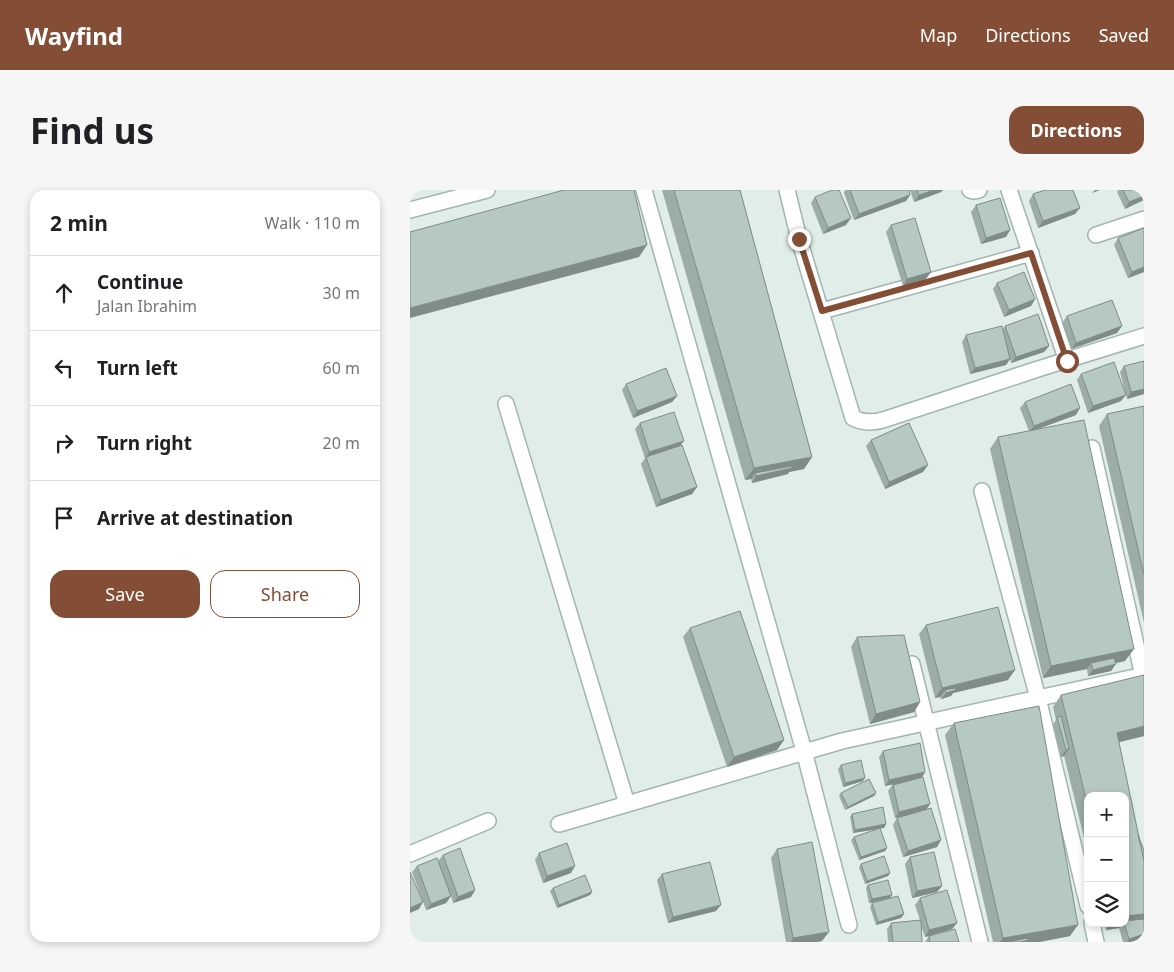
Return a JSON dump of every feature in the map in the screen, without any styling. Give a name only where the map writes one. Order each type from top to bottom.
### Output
[{"type":"street","points":[[410,210],[488,190]]},
{"type":"street","points":[[644,190],[804,751],[849,925]]},
{"type":"street","points":[[787,190],[799,239],[853,418],[860,421],[872,423],[1144,336]]},
{"type":"street","points":[[970,190],[979,190]]},
{"type":"street","points":[[1010,190],[1067,361]]},
{"type":"street","points":[[1096,235],[1144,220]]},
{"type":"street","points":[[822,311],[1031,253]]},
{"type":"street","points":[[506,404],[627,804]]},
{"type":"street","points":[[559,824],[842,741],[1144,676],[1092,448]]},
{"type":"street","points":[[982,491],[1038,698],[1084,889]]},
{"type":"street","points":[[912,664],[980,942]]},
{"type":"street","points":[[410,854],[488,821]]},
{"type":"street","points":[[1093,927],[1096,942]]},
{"type":"building","points":[[564,190],[634,190],[647,245],[410,308],[410,232]]},
{"type":"building","points":[[674,190],[740,190],[812,457],[754,468]]},
{"type":"building","points":[[832,190],[839,190],[851,218],[828,228],[815,197]]},
{"type":"building","points":[[850,190],[909,190],[910,195],[859,214]]},
{"type":"building","points":[[917,190],[934,190],[919,195]]},
{"type":"building","points":[[1045,190],[1073,190],[1080,208],[1043,221],[1033,194]]},
{"type":"building","points":[[1123,190],[1144,190],[1144,196],[1129,202]]},
{"type":"building","points":[[1000,198],[1010,230],[986,238],[976,205]]},
{"type":"building","points":[[915,218],[931,272],[907,279],[891,225]]},
{"type":"building","points":[[1144,228],[1144,267],[1132,272],[1118,238]]},
{"type":"building","points":[[1024,272],[1035,299],[1009,310],[997,283]]},
{"type":"building","points":[[1112,300],[1122,326],[1076,343],[1067,316]]},
{"type":"building","points":[[1038,314],[1049,346],[1016,357],[1005,326]]},
{"type":"building","points":[[1002,326],[1010,359],[975,368],[966,335]]},
{"type":"building","points":[[1144,361],[1144,389],[1131,392],[1124,366]]},
{"type":"building","points":[[1114,362],[1126,395],[1093,406],[1081,374]]},
{"type":"building","points":[[666,368],[677,396],[637,411],[626,384]]},
{"type":"building","points":[[1071,384],[1080,408],[1034,426],[1025,402]]},
{"type":"building","points":[[1144,406],[1144,575],[1107,414]]},
{"type":"building","points":[[674,412],[684,441],[649,452],[640,423]]},
{"type":"building","points":[[1084,420],[1134,649],[1051,666],[998,437]]},
{"type":"building","points":[[909,423],[928,465],[889,482],[871,440]]},
{"type":"building","points":[[682,445],[697,487],[661,500],[646,457]]},
{"type":"building","points":[[792,466],[792,468],[756,476],[755,473]]},
{"type":"building","points":[[998,607],[1015,670],[942,688],[926,625]]},
{"type":"building","points":[[740,611],[784,740],[734,757],[690,628]]},
{"type":"building","points":[[904,635],[920,702],[876,714],[857,637]]},
{"type":"building","points":[[1114,658],[1116,664],[1093,670],[1091,663]]},
{"type":"building","points":[[1144,675],[1144,726],[1117,733],[1144,861],[1144,914],[1129,916],[1129,792],[1084,792],[1061,695]]},
{"type":"building","points":[[955,688],[956,690],[946,693],[945,690]]},
{"type":"building","points":[[1039,706],[1078,925],[1003,938],[954,723]]},
{"type":"building","points":[[1061,716],[1069,749],[1066,750],[1057,717]]},
{"type":"building","points":[[920,743],[925,772],[889,780],[883,751]]},
{"type":"building","points":[[861,760],[865,778],[845,783],[841,765]]},
{"type":"building","points":[[923,777],[930,804],[899,812],[893,785]]},
{"type":"building","points":[[869,779],[876,793],[848,807],[841,793]]},
{"type":"building","points":[[883,807],[886,824],[855,830],[852,814]]},
{"type":"building","points":[[931,808],[941,840],[908,851],[897,818]]},
{"type":"building","points":[[880,828],[887,848],[861,857],[854,837]]},
{"type":"building","points":[[1138,835],[1144,850],[1144,859]]},
{"type":"building","points":[[812,842],[829,932],[793,938],[777,849]]},
{"type":"building","points":[[567,843],[575,866],[547,876],[539,853]]},
{"type":"building","points":[[460,848],[475,890],[458,897],[443,855]]},
{"type":"building","points":[[934,852],[942,886],[917,891],[910,857]]},
{"type":"building","points":[[884,856],[890,873],[867,881],[861,864]]},
{"type":"building","points":[[437,858],[451,896],[431,904],[417,866]]},
{"type":"building","points":[[710,862],[721,905],[673,917],[662,874]]},
{"type":"building","points":[[410,872],[423,902],[410,908]]},
{"type":"building","points":[[585,875],[592,892],[559,905],[553,888]]},
{"type":"building","points":[[888,880],[892,895],[872,899],[868,885]]},
{"type":"building","points":[[947,890],[957,923],[929,930],[920,898]]},
{"type":"building","points":[[898,896],[904,914],[878,922],[872,903]]},
{"type":"building","points":[[1144,919],[1144,934],[1129,939],[1125,927],[1129,927],[1129,921]]},
{"type":"building","points":[[921,920],[922,942],[893,942],[891,923]]},
{"type":"building","points":[[955,929],[959,942],[930,942],[929,936]]},
{"type":"building","points":[[1028,938],[1028,940],[1021,942],[1007,942]]},
{"type":"route","points":[[799,239],[822,311],[1031,253],[1067,361]]}]
